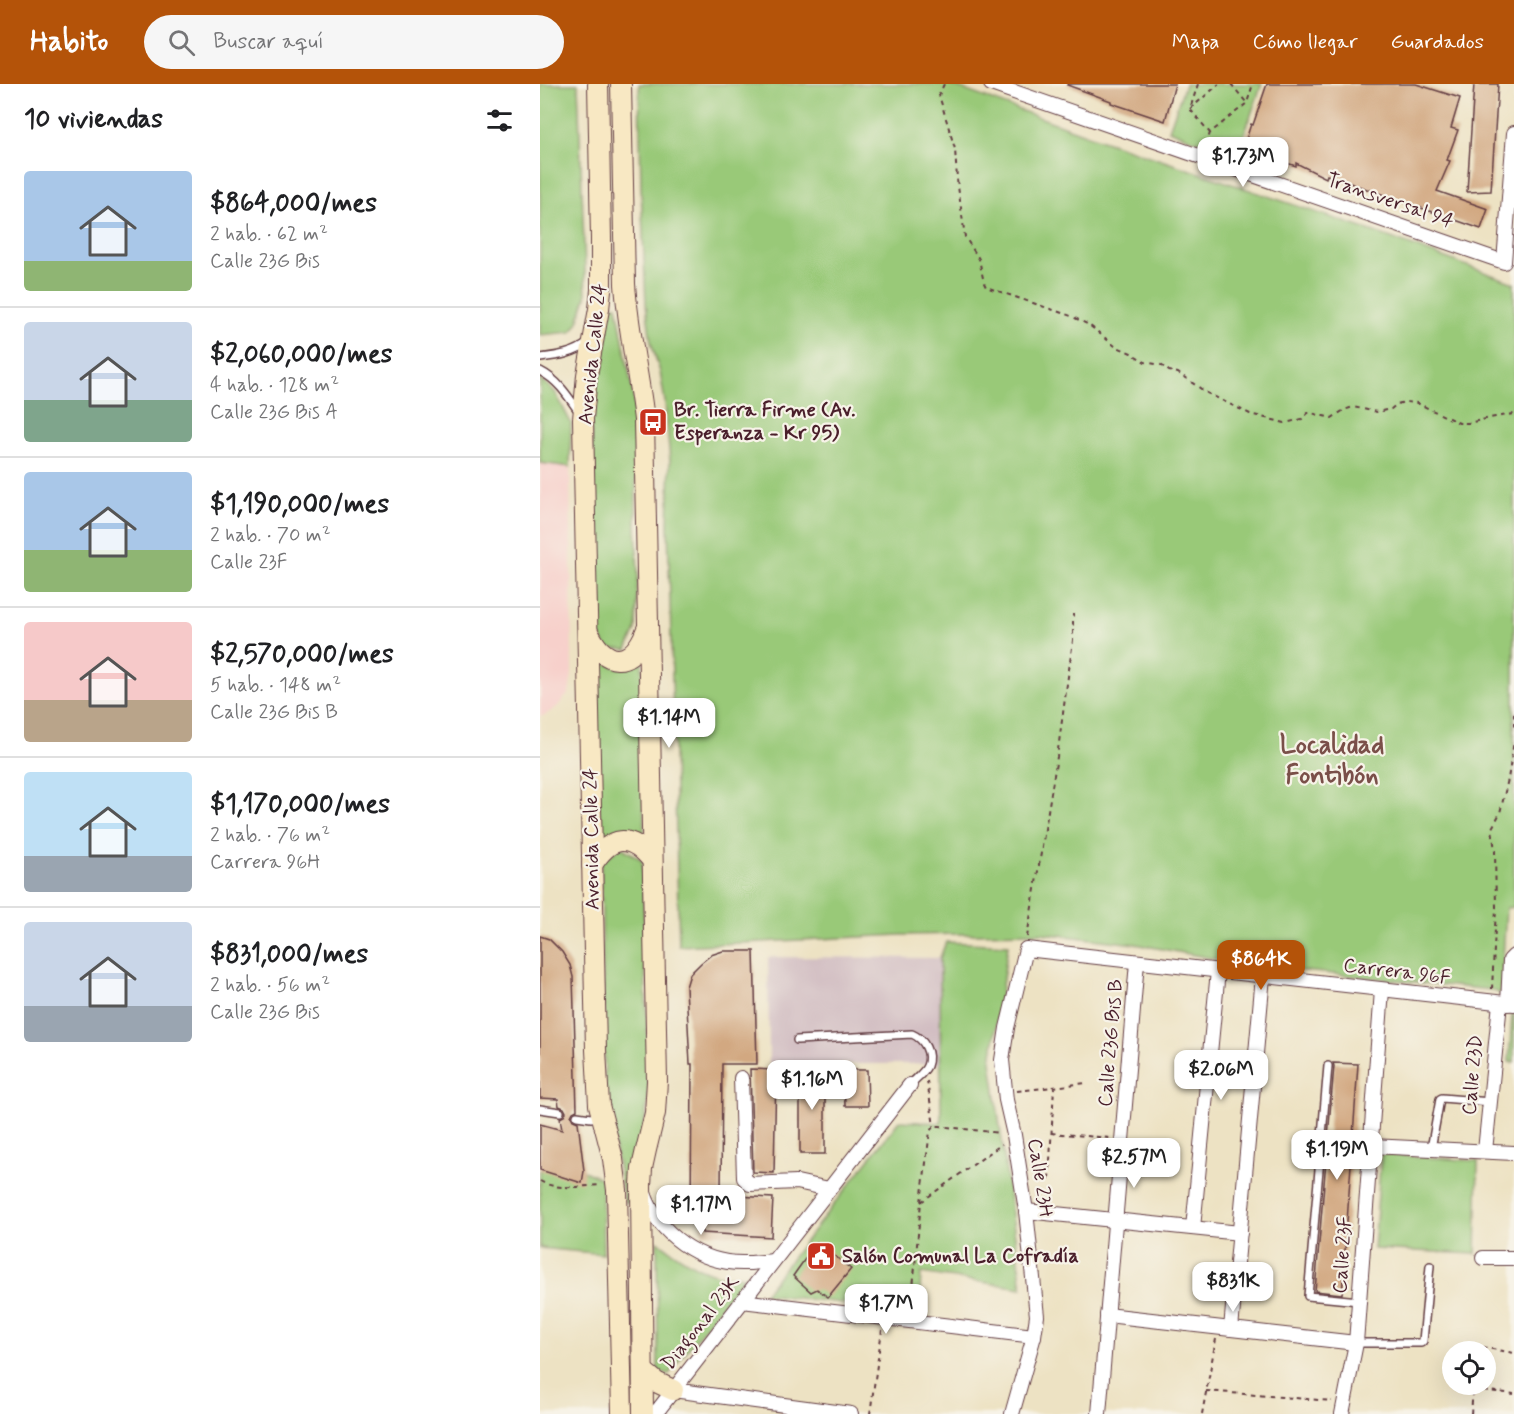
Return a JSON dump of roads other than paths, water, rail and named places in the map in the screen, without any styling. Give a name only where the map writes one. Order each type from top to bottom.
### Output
[{"type":"main road","name":"Avenida Calle 24","points":[[598,84],[602,267],[599,309],[587,375],[583,419],[596,1050],[601,1116],[613,1159],[617,1190],[622,1414]]},
{"type":"main road","name":"Avenida Calle 24","points":[[621,84],[626,307],[644,420],[656,1091],[655,1113],[644,1159],[641,1186],[643,1414]]},
{"type":"main road","points":[[588,632],[602,652],[618,659],[626,658],[638,648],[648,627]]},
{"type":"main road","points":[[592,865],[603,851],[619,841],[629,841],[637,845],[652,860]]},
{"type":"main road","points":[[643,1371],[657,1382],[673,1390]]},
{"type":"street","name":"Transversal 94","points":[[994,84],[1504,262],[1514,133]]},
{"type":"street","name":"Carrera 96F","points":[[1026,949],[1502,1003]]},
{"type":"street","name":"Calle 23H","points":[[1012,1414],[1034,1336],[1037,1316],[1026,1211],[1005,1092],[1002,1060],[1006,1028],[1026,949]]},
{"type":"street","name":"Calle 23D","points":[[1485,1151],[1502,1003],[1510,960],[1514,956]]},
{"type":"street","name":"Calle 23G Bis B","points":[[1099,1414],[1137,962]]},
{"type":"street","points":[[1193,1228],[1218,971]]},
{"type":"street","points":[[1225,1328],[1240,1233],[1263,976]]},
{"type":"street","name":"Calle 23F","points":[[1343,1408],[1356,1343],[1383,990]]},
{"type":"street","points":[[741,1078],[744,1178],[747,1182],[750,1184],[797,1182],[829,1189]]},
{"type":"street","name":"Diagonal 23K","points":[[655,1414],[910,1085]]},
{"type":"street","points":[[1371,1146],[1514,1153]]},
{"type":"street","points":[[641,1186],[656,1217],[670,1234],[684,1245],[722,1261],[744,1264],[773,1261]]},
{"type":"street","points":[[1026,1211],[1240,1233]]},
{"type":"street","points":[[1484,1258],[1514,1258]]},
{"type":"street","points":[[742,1301],[1034,1336]]},
{"type":"street","points":[[1107,1315],[1356,1343]]},
{"type":"street","points":[[673,1390],[851,1414]]},
{"type":"lane","points":[[540,358],[569,353],[593,339]]},
{"type":"lane","points":[[540,371],[559,385],[583,419]]},
{"type":"lane","points":[[797,1040],[912,1034],[925,1044],[928,1064],[910,1085]]},
{"type":"lane","points":[[1328,1066],[1308,1296],[1359,1301]]},
{"type":"lane","points":[[1431,1149],[1439,1101],[1442,1098],[1490,1102]]},
{"type":"lane","points":[[540,1109],[560,1112]]},
{"type":"lane","points":[[577,1116],[591,1118],[601,1116]]},
{"type":"lane","points":[[1356,1343],[1421,1343],[1423,1341],[1430,1266]]},
{"type":"place","name":"Br. Tierra Firme (Av. Esperanza - Kr 95)","points":[[653,422]]},
{"type":"place","name":"Salón Comunal La Cofradía","points":[[821,1256]]},
{"type":"district","name":"Localidad Fontibón","points":[[1332,761]]}]
